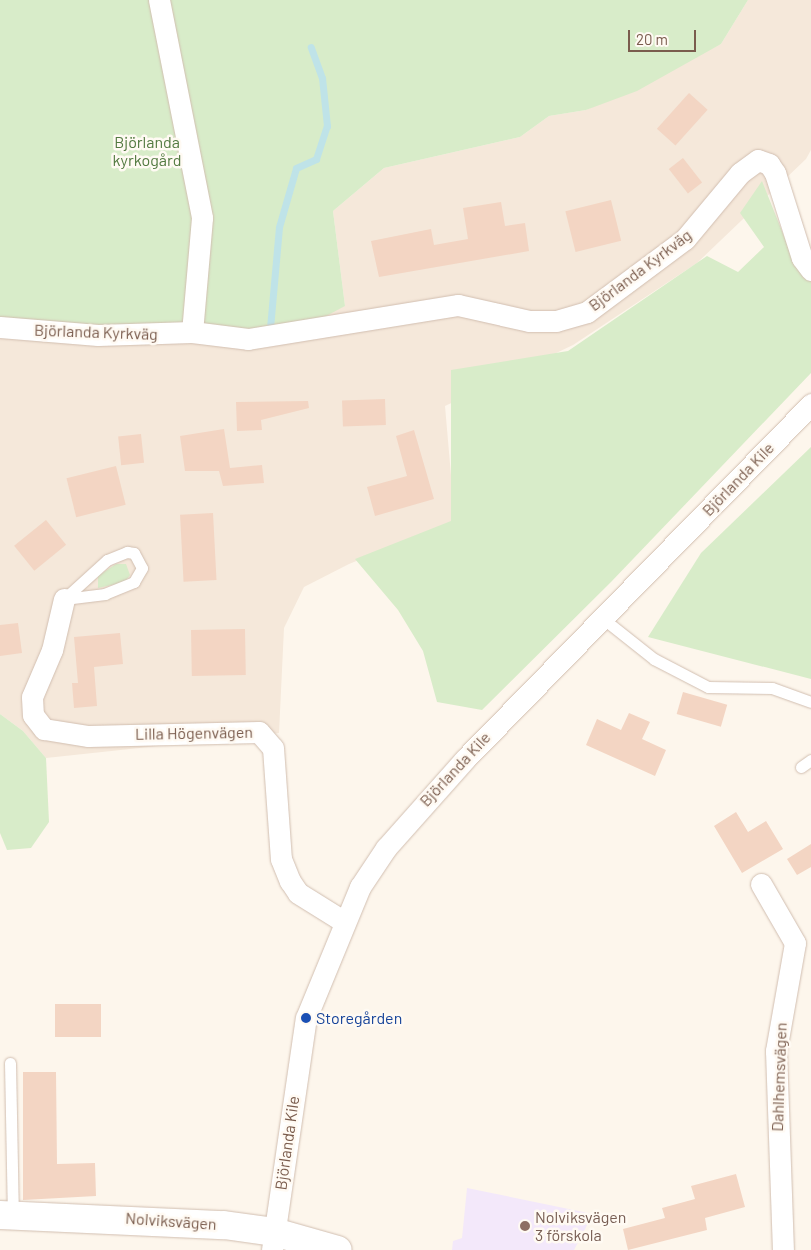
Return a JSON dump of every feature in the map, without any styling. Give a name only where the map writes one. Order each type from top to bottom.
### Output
[{"type":"street","points":[[159,0],[202,218],[192,332]]},
{"type":"street","name":"Björlanda Kyrkväg","points":[[0,327],[98,335],[192,332],[248,340],[458,305],[529,321],[556,321],[587,312],[685,239],[740,173],[758,160],[769,164],[775,173],[802,258],[811,270]]},
{"type":"street","name":"Björlanda Kile","points":[[273,1241],[306,1018],[343,921],[386,848],[424,802],[601,617],[811,404]]},
{"type":"street","name":"Lilla Högenvägen","points":[[64,599],[52,650],[32,697],[33,715],[38,722],[44,728],[73,736],[259,732],[273,748],[281,859],[290,881],[298,893],[343,921]]},
{"type":"street","name":"Dahlhemsvägen","points":[[761,884],[794,943],[776,1051],[783,1250]]},
{"type":"street","name":"Nolviksvägen","points":[[7,1215],[130,1217],[338,1250]]},
{"type":"lane","points":[[127,552],[140,559],[141,575],[123,590],[64,599],[107,560],[127,552]]},
{"type":"lane","points":[[601,617],[646,654],[708,687],[772,688],[811,702]]},
{"type":"lane","points":[[801,767],[811,760]]},
{"type":"lane","points":[[7,1215],[10,1063]]},
{"type":"shaded area","points":[[748,0],[811,0],[811,150],[806,159],[697,263],[573,345],[445,406],[455,521],[349,564],[304,587],[284,628],[279,733],[46,758],[23,731],[0,714],[0,320],[345,306],[333,211],[384,168],[520,137],[549,116],[586,110],[721,44]]},
{"type":"shaded area","name":"Nolviksvägen 3 förskola","points":[[467,1188],[593,1214],[574,1250],[452,1250],[453,1241],[462,1238]]},
{"type":"green space","name":"Björlanda kyrkogård","points":[[0,0],[748,0],[721,44],[637,91],[586,110],[549,116],[520,137],[384,168],[333,211],[345,306],[313,323],[225,331],[0,320]]},
{"type":"green space","points":[[762,181],[794,261],[811,278],[811,373],[611,582],[482,710],[437,702],[423,651],[398,610],[355,559],[451,521],[451,370],[568,351],[707,256],[738,272],[764,247],[740,213]]},
{"type":"green space","points":[[811,447],[811,679],[648,637],[701,553]]},
{"type":"green space","points":[[116,564],[126,564],[130,575],[125,582],[98,588],[98,576]]},
{"type":"green space","points":[[0,714],[23,731],[46,758],[49,822],[31,848],[7,850],[0,833]]},
{"type":"building","points":[[689,93],[708,110],[675,145],[657,129]]},
{"type":"building","points":[[683,158],[702,182],[688,194],[669,169]]},
{"type":"building","points":[[611,200],[621,241],[576,252],[565,211]]},
{"type":"building","points":[[501,202],[505,226],[525,223],[529,251],[379,277],[371,241],[431,229],[434,245],[468,239],[463,208]]},
{"type":"building","points":[[385,399],[386,425],[343,426],[342,401]]},
{"type":"building","points":[[308,401],[309,408],[261,420],[262,430],[237,431],[236,402]]},
{"type":"building","points":[[224,429],[230,468],[262,465],[264,483],[223,486],[219,471],[185,471],[180,436]]},
{"type":"building","points":[[414,430],[434,499],[375,516],[367,487],[407,476],[396,436]]},
{"type":"building","points":[[141,434],[144,463],[121,465],[118,436]]},
{"type":"building","points":[[116,466],[126,505],[76,517],[67,478]]},
{"type":"building","points":[[213,513],[217,580],[184,582],[180,515]]},
{"type":"building","points":[[46,520],[66,545],[34,571],[14,546]]},
{"type":"building","points":[[18,623],[22,653],[0,656],[0,625]]},
{"type":"building","points":[[245,629],[246,675],[192,676],[191,630]]},
{"type":"building","points":[[120,633],[123,664],[94,667],[97,706],[74,708],[72,683],[78,683],[74,637]]},
{"type":"building","points":[[683,692],[727,705],[721,727],[677,714]]},
{"type":"building","points":[[629,713],[650,722],[642,739],[666,750],[655,776],[586,745],[597,719],[621,730]]},
{"type":"building","points":[[736,812],[748,832],[766,821],[783,849],[742,873],[714,826]]},
{"type":"building","points":[[811,844],[811,867],[797,875],[787,859]]},
{"type":"building","points":[[55,1004],[101,1004],[101,1037],[55,1037]]},
{"type":"building","points":[[23,1072],[56,1072],[57,1164],[95,1163],[96,1196],[23,1200]]},
{"type":"building","points":[[736,1174],[745,1207],[705,1218],[707,1230],[628,1250],[623,1229],[665,1218],[662,1208],[695,1199],[691,1186]]},
{"type":"waterway","points":[[270,328],[279,227],[296,168],[316,159],[327,126],[322,78],[311,47]]},
{"type":"place","name":"Storegården","points":[[306,1018]]},
{"type":"place","name":"Nolviksvägen 3 förskola","points":[[525,1226]]}]
